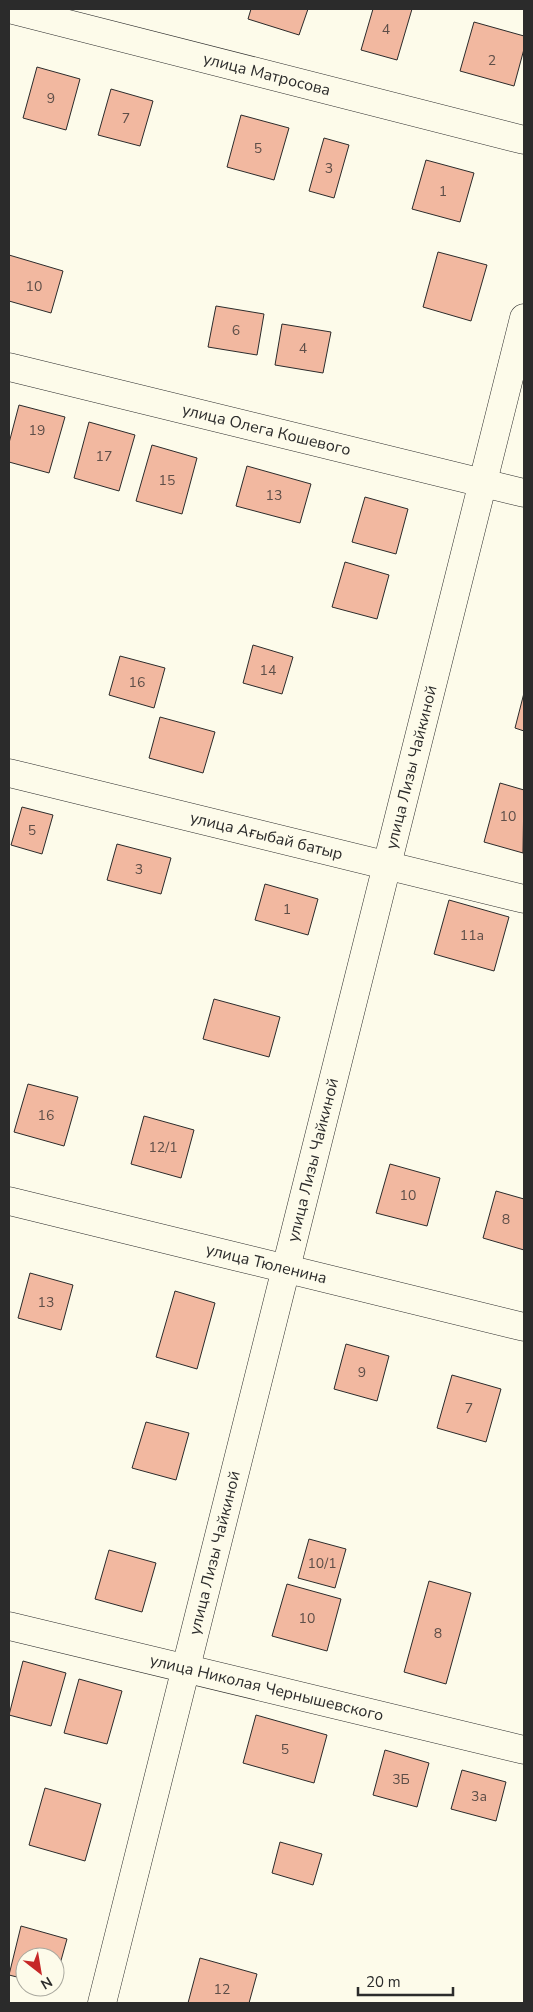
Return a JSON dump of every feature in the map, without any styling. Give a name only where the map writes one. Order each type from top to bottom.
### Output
[{"type":"street","name":"улица Матросова","points":[[9,10],[524,140]]},
{"type":"street","name":"улица Лизы Чайкиной","points":[[102,2003],[524,318]]},
{"type":"street","name":"улица Олега Кошевого","points":[[9,367],[524,493]]},
{"type":"street","name":"улица Ағыбай батыр","points":[[9,773],[388,864],[524,899]]},
{"type":"street","name":"улица Тюленина","points":[[9,1201],[524,1327]]},
{"type":"street","name":"улица Николая Чернышевского","points":[[9,1626],[524,1750]]},
{"type":"building","points":[[251,9],[308,9],[299,35],[248,19]]},
{"type":"building","points":[[373,9],[412,9],[397,60],[361,50]]},
{"type":"building","points":[[474,22],[524,36],[524,49],[514,86],[460,71]]},
{"type":"building","points":[[37,67],[80,79],[66,130],[23,118]]},
{"type":"building","points":[[111,89],[153,101],[140,146],[98,135]]},
{"type":"building","points":[[241,115],[289,128],[274,180],[227,167]]},
{"type":"building","points":[[324,138],[349,145],[334,198],[309,191]]},
{"type":"building","points":[[426,160],[474,173],[460,222],[412,209]]},
{"type":"building","points":[[438,252],[487,265],[471,321],[423,307]]},
{"type":"building","points":[[9,255],[63,271],[51,313],[9,301]]},
{"type":"building","points":[[216,306],[264,314],[257,355],[208,347]]},
{"type":"building","points":[[282,324],[331,332],[323,373],[275,365]]},
{"type":"building","points":[[19,405],[65,417],[49,473],[9,462],[9,443]]},
{"type":"building","points":[[89,422],[135,435],[119,491],[74,478]]},
{"type":"building","points":[[152,445],[197,458],[182,514],[136,501]]},
{"type":"building","points":[[247,466],[311,484],[300,523],[236,506]]},
{"type":"building","points":[[365,497],[408,509],[396,554],[352,542]]},
{"type":"building","points":[[345,562],[389,575],[377,619],[332,607]]},
{"type":"building","points":[[253,645],[293,657],[282,694],[243,683]]},
{"type":"building","points":[[120,656],[165,668],[154,708],[109,695]]},
{"type":"building","points":[[524,693],[524,731],[515,728]]},
{"type":"building","points":[[160,717],[215,732],[203,773],[149,758]]},
{"type":"building","points":[[500,783],[524,790],[523,853],[484,842]]},
{"type":"building","points":[[22,807],[53,815],[42,854],[11,845]]},
{"type":"building","points":[[117,844],[171,858],[161,894],[107,880]]},
{"type":"building","points":[[265,884],[318,899],[308,935],[255,920]]},
{"type":"building","points":[[449,900],[509,917],[494,971],[434,954]]},
{"type":"building","points":[[214,999],[280,1017],[269,1057],[203,1039]]},
{"type":"building","points":[[28,1084],[78,1097],[64,1146],[14,1132]]},
{"type":"building","points":[[144,1116],[194,1130],[181,1178],[131,1164]]},
{"type":"building","points":[[390,1164],[440,1178],[427,1226],[376,1213]]},
{"type":"building","points":[[496,1191],[524,1199],[524,1250],[483,1238]]},
{"type":"building","points":[[30,1273],[73,1285],[61,1330],[18,1318]]},
{"type":"building","points":[[175,1291],[215,1303],[197,1369],[156,1357]]},
{"type":"building","points":[[346,1344],[389,1356],[377,1401],[334,1389]]},
{"type":"building","points":[[452,1375],[501,1389],[486,1442],[437,1428]]},
{"type":"building","points":[[146,1422],[189,1433],[176,1480],[132,1468]]},
{"type":"building","points":[[309,1539],[346,1549],[335,1588],[298,1578]]},
{"type":"building","points":[[109,1550],[156,1563],[142,1612],[95,1599]]},
{"type":"building","points":[[429,1581],[471,1593],[446,1684],[404,1672]]},
{"type":"building","points":[[287,1584],[341,1599],[327,1651],[272,1636]]},
{"type":"building","points":[[23,1661],[66,1673],[51,1726],[9,1715]]},
{"type":"building","points":[[79,1679],[122,1691],[107,1744],[64,1733]]},
{"type":"building","points":[[256,1715],[327,1735],[314,1783],[243,1763]]},
{"type":"building","points":[[385,1750],[429,1763],[417,1807],[373,1795]]},
{"type":"building","points":[[462,1770],[506,1782],[496,1821],[451,1809]]},
{"type":"building","points":[[45,1788],[101,1804],[85,1861],[29,1845]]},
{"type":"building","points":[[280,1842],[322,1854],[313,1885],[272,1873]]},
{"type":"building","points":[[21,1926],[67,1939],[65,1947],[16,1947]]},
{"type":"building","points":[[15,1950],[15,1976],[9,1975]]},
{"type":"building","points":[[200,1958],[257,1974],[249,2003],[188,2003]]}]
